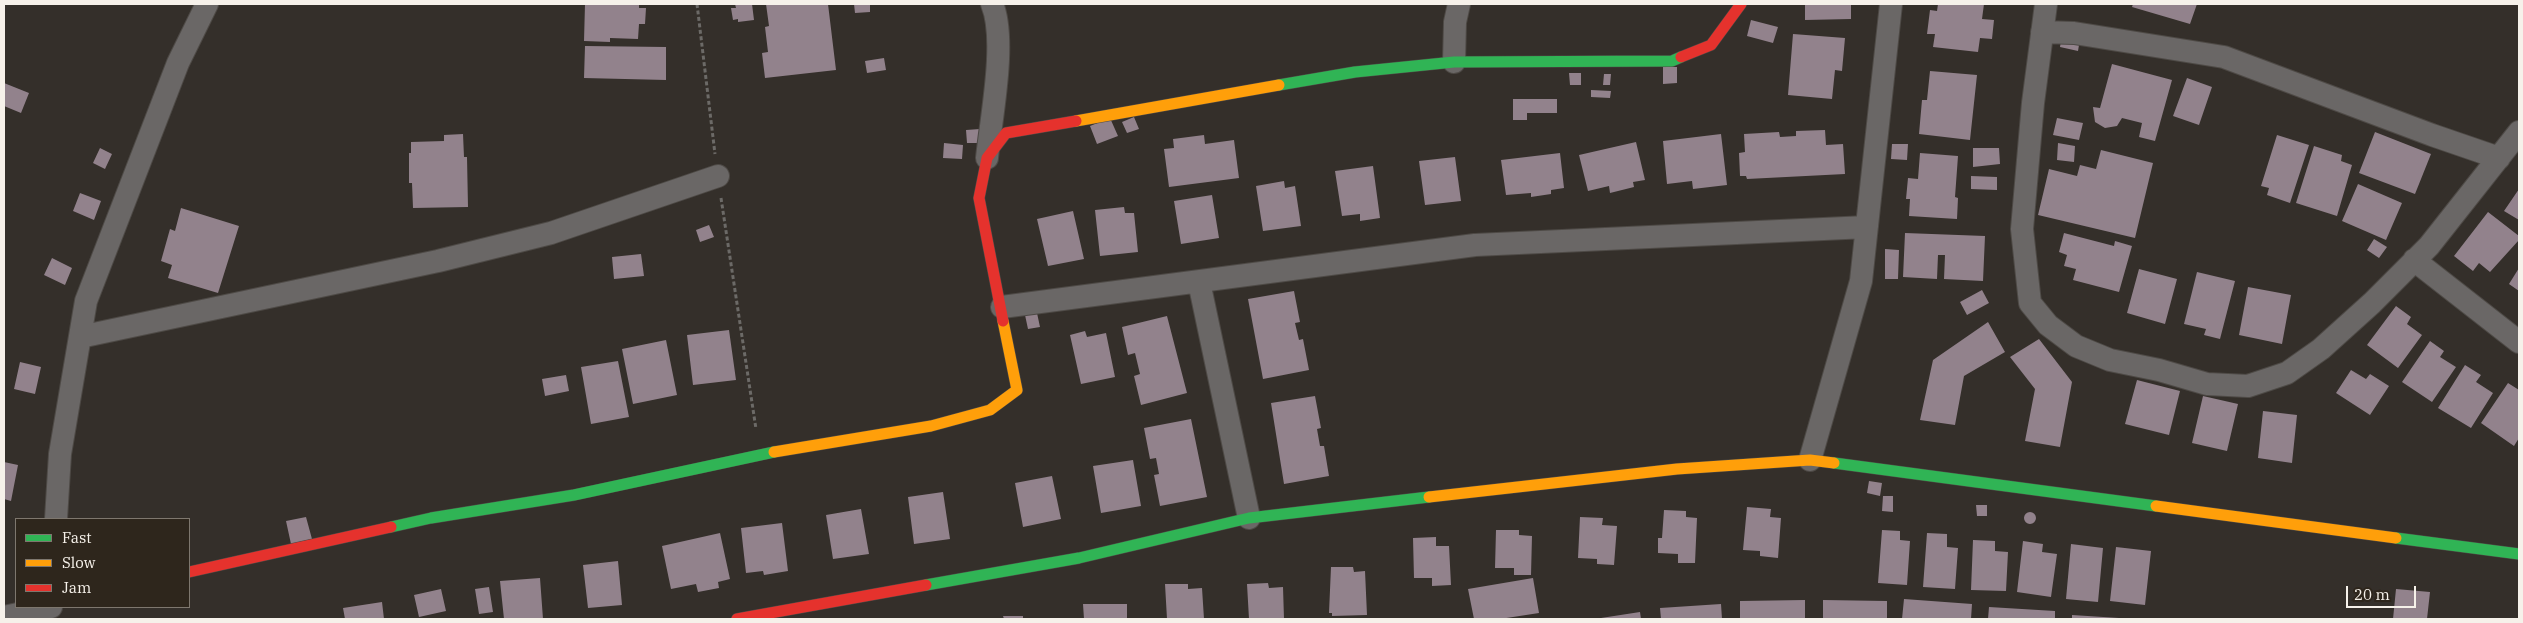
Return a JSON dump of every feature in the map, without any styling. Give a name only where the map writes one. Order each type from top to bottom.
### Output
[{"type":"street","points":[[56,518],[60,454],[86,300],[178,63],[206,4]]},
{"type":"street","points":[[190,572],[431,518],[574,495],[760,454],[932,426],[990,410],[1017,390],[979,198],[987,158],[998,52],[996,12],[992,4]]},
{"type":"street","points":[[1454,62],[1455,22],[1460,4]]},
{"type":"street","points":[[987,158],[1006,133],[1356,72],[1454,62],[1672,61],[1711,45],[1741,4]]},
{"type":"street","points":[[1810,460],[1861,280],[1891,4]]},
{"type":"street","points":[[2046,4],[2022,229],[2030,303],[2048,326],[2076,346],[2110,360],[2159,370],[2207,384],[2248,386],[2288,373],[2320,349],[2372,303],[2414,260],[2519,132]]},
{"type":"street","points":[[2042,32],[2074,33],[2224,57],[2432,135],[2499,158]]},
{"type":"street","points":[[80,337],[438,261],[551,233],[718,176]]},
{"type":"street","points":[[1002,307],[1475,245],[1867,227]]},
{"type":"street","points":[[2414,260],[2519,342]]},
{"type":"street","points":[[1199,282],[1249,518]]},
{"type":"street","points":[[737,619],[1079,558],[1249,518],[1677,469],[1810,460],[2519,554]]},
{"type":"street","points":[[4,617],[46,608]]},
{"type":"path","points":[[697,4],[718,176],[760,454]]},
{"type":"building","points":[[585,4],[639,4],[639,8],[646,8],[645,24],[639,24],[638,39],[610,38],[610,42],[584,41]]},
{"type":"building","points":[[735,4],[752,4],[754,20],[738,22],[738,19],[733,20],[731,8],[736,8]]},
{"type":"building","points":[[766,4],[828,4],[836,70],[765,78],[762,53],[768,52],[765,27],[769,26]]},
{"type":"building","points":[[854,4],[870,4],[870,12],[855,13]]},
{"type":"building","points":[[1805,4],[1851,4],[1851,19],[1805,20]]},
{"type":"building","points":[[1938,4],[1984,4],[1982,19],[1994,20],[1992,39],[1980,38],[1978,52],[1933,47],[1935,34],[1927,34],[1930,10],[1937,11]]},
{"type":"building","points":[[2133,4],[2197,4],[2190,24],[2132,7]]},
{"type":"building","points":[[1751,20],[1778,27],[1773,43],[1747,36]]},
{"type":"building","points":[[1793,34],[1845,38],[1842,71],[1835,70],[1832,99],[1788,95]]},
{"type":"building","points":[[2062,35],[2080,39],[2078,51],[2060,47]]},
{"type":"building","points":[[585,46],[666,47],[666,80],[584,78]]},
{"type":"building","points":[[884,58],[886,70],[867,73],[865,61]]},
{"type":"building","points":[[2112,64],[2172,80],[2155,141],[2139,137],[2142,123],[2122,118],[2117,126],[2105,128],[2095,122],[2093,107],[2100,108]]},
{"type":"building","points":[[1663,67],[1677,67],[1677,83],[1663,84]]},
{"type":"building","points":[[1930,71],[1977,75],[1970,140],[1919,134],[1922,100],[1927,100]]},
{"type":"building","points":[[1569,73],[1581,73],[1581,85],[1570,85]]},
{"type":"building","points":[[1604,74],[1611,74],[1610,85],[1603,85]]},
{"type":"building","points":[[2187,78],[2212,87],[2199,125],[2173,116]]},
{"type":"building","points":[[4,83],[29,93],[21,113],[4,106]]},
{"type":"building","points":[[1591,90],[1611,91],[1610,98],[1591,97]]},
{"type":"building","points":[[1513,99],[1557,99],[1557,113],[1527,113],[1527,120],[1513,120]]},
{"type":"building","points":[[1134,117],[1139,129],[1127,133],[1122,122]]},
{"type":"building","points":[[1110,118],[1118,136],[1097,144],[1090,126]]},
{"type":"building","points":[[2057,118],[2083,123],[2079,140],[2053,135]]},
{"type":"building","points":[[980,129],[980,143],[967,143],[966,130]]},
{"type":"building","points":[[1825,130],[1826,145],[1843,144],[1845,174],[1747,179],[1746,176],[1740,176],[1739,153],[1745,152],[1744,134],[1779,132],[1780,137],[1796,136],[1796,131]]},
{"type":"building","points":[[2375,132],[2431,154],[2415,194],[2359,173]]},
{"type":"building","points":[[463,134],[464,157],[467,157],[468,207],[413,208],[412,183],[409,183],[411,142],[444,141],[444,135]]},
{"type":"building","points":[[1721,134],[1727,185],[1693,189],[1692,181],[1667,184],[1663,141]]},
{"type":"building","points":[[1204,135],[1205,144],[1234,140],[1239,178],[1169,187],[1164,149],[1174,148],[1173,139]]},
{"type":"building","points":[[2277,135],[2309,145],[2290,203],[2267,195],[2269,188],[2261,186]]},
{"type":"building","points":[[1636,142],[1645,180],[1633,182],[1634,187],[1610,193],[1609,186],[1588,191],[1579,155]]},
{"type":"building","points":[[944,143],[963,145],[962,159],[943,158]]},
{"type":"building","points":[[2058,143],[2075,146],[2074,162],[2057,160]]},
{"type":"building","points":[[1892,144],[1908,144],[1907,160],[1891,159]]},
{"type":"building","points":[[2314,146],[2342,155],[2341,161],[2352,165],[2337,216],[2296,203]]},
{"type":"building","points":[[100,148],[112,154],[105,169],[93,163]]},
{"type":"building","points":[[1973,148],[1999,148],[2000,164],[1973,167]]},
{"type":"building","points":[[2101,150],[2153,163],[2135,238],[2038,215],[2049,169],[2077,176],[2080,165],[2096,169]]},
{"type":"building","points":[[1560,153],[1564,188],[1551,190],[1551,194],[1531,197],[1531,193],[1506,195],[1501,160]]},
{"type":"building","points":[[1920,153],[1958,156],[1955,197],[1958,198],[1957,219],[1909,216],[1910,199],[1906,199],[1908,178],[1918,179]]},
{"type":"building","points":[[1455,157],[1461,201],[1425,205],[1419,161]]},
{"type":"building","points":[[1373,166],[1380,218],[1360,221],[1360,214],[1342,216],[1335,171]]},
{"type":"building","points":[[1971,176],[1997,177],[1997,190],[1971,189]]},
{"type":"building","points":[[1284,181],[1285,188],[1295,186],[1301,226],[1263,231],[1256,186]]},
{"type":"building","points":[[2358,184],[2402,203],[2386,240],[2342,221]]},
{"type":"building","points":[[2519,189],[2519,220],[2504,211]]},
{"type":"building","points":[[80,193],[101,201],[94,220],[73,211]]},
{"type":"building","points":[[1212,195],[1219,238],[1181,244],[1174,201]]},
{"type":"building","points":[[1124,207],[1125,213],[1134,213],[1138,252],[1100,256],[1095,210]]},
{"type":"building","points":[[181,208],[239,226],[218,293],[168,278],[172,265],[161,261],[170,229],[175,231]]},
{"type":"building","points":[[1073,211],[1084,259],[1048,266],[1037,219]]},
{"type":"building","points":[[2488,212],[2519,236],[2519,240],[2490,272],[2479,263],[2473,271],[2454,256]]},
{"type":"building","points":[[709,225],[714,237],[700,242],[696,230]]},
{"type":"building","points":[[1905,233],[1985,236],[1983,281],[1944,279],[1945,255],[1938,255],[1937,279],[1903,277]]},
{"type":"building","points":[[2064,233],[2114,246],[2115,241],[2132,246],[2119,292],[2073,280],[2076,269],[2064,266],[2067,255],[2059,252]]},
{"type":"building","points":[[2374,239],[2387,247],[2379,258],[2367,250]]},
{"type":"building","points":[[1885,249],[1899,250],[1898,279],[1885,279]]},
{"type":"building","points":[[641,254],[644,276],[614,279],[612,257]]},
{"type":"building","points":[[52,258],[72,268],[65,285],[44,275]]},
{"type":"building","points":[[2519,268],[2519,291],[2509,284]]},
{"type":"building","points":[[2139,269],[2177,279],[2165,324],[2127,313]]},
{"type":"building","points":[[2197,272],[2235,281],[2220,339],[2204,335],[2206,329],[2184,324]]},
{"type":"building","points":[[2248,287],[2291,295],[2282,344],[2239,335]]},
{"type":"building","points":[[1982,290],[1989,303],[1967,315],[1960,302]]},
{"type":"building","points":[[1294,291],[1300,322],[1295,323],[1299,340],[1303,339],[1309,370],[1263,379],[1248,299]]},
{"type":"building","points":[[2396,306],[2411,317],[2407,324],[2422,335],[2398,368],[2367,345]]},
{"type":"building","points":[[1037,313],[1040,327],[1028,329],[1025,315]]},
{"type":"building","points":[[1167,316],[1187,393],[1141,405],[1134,376],[1140,374],[1135,353],[1128,355],[1122,327]]},
{"type":"building","points":[[1988,322],[2005,352],[1964,376],[1955,425],[1920,420],[1933,360]]},
{"type":"building","points":[[729,330],[736,380],[693,385],[687,335]]},
{"type":"building","points":[[1085,331],[1087,337],[1106,333],[1115,377],[1081,384],[1070,335]]},
{"type":"building","points":[[2039,339],[2072,382],[2060,447],[2025,441],[2035,389],[2010,357]]},
{"type":"building","points":[[666,340],[677,395],[633,404],[622,349]]},
{"type":"building","points":[[2430,341],[2444,351],[2440,357],[2456,367],[2432,402],[2402,382]]},
{"type":"building","points":[[618,361],[629,417],[591,424],[581,367]]},
{"type":"building","points":[[20,362],[41,367],[35,394],[14,389]]},
{"type":"building","points":[[2465,365],[2481,375],[2476,382],[2493,393],[2471,428],[2438,408]]},
{"type":"building","points":[[2351,370],[2366,379],[2370,374],[2389,386],[2370,415],[2336,393]]},
{"type":"building","points":[[566,375],[569,391],[545,396],[542,379]]},
{"type":"building","points":[[2137,380],[2180,391],[2169,435],[2125,424]]},
{"type":"building","points":[[2508,383],[2519,390],[2519,438],[2514,446],[2481,423]]},
{"type":"building","points":[[1315,396],[1321,428],[1317,429],[1320,446],[1324,446],[1329,476],[1284,484],[1271,403]]},
{"type":"building","points":[[2203,396],[2238,404],[2227,451],[2192,443]]},
{"type":"building","points":[[2263,411],[2297,415],[2292,463],[2258,458]]},
{"type":"building","points":[[1191,419],[1207,497],[1160,506],[1154,475],[1159,474],[1156,458],[1150,459],[1144,428]]},
{"type":"building","points":[[1133,460],[1141,506],[1101,513],[1093,466]]},
{"type":"building","points":[[4,462],[18,465],[11,501],[4,499]]},
{"type":"building","points":[[1052,476],[1061,519],[1023,527],[1015,483]]},
{"type":"building","points":[[1869,481],[1882,483],[1880,496],[1867,493]]},
{"type":"building","points":[[943,492],[950,539],[914,544],[908,497]]},
{"type":"building","points":[[1883,496],[1893,496],[1893,512],[1882,511]]},
{"type":"building","points":[[1976,505],[1987,505],[1987,516],[1977,516]]},
{"type":"building","points":[[1747,507],[1771,509],[1770,517],[1781,518],[1778,558],[1760,556],[1760,551],[1743,550]]},
{"type":"building","points":[[861,509],[869,554],[833,559],[826,515]]},
{"type":"building","points":[[1664,510],[1686,511],[1686,517],[1697,518],[1695,563],[1678,563],[1678,554],[1658,553],[1658,538],[1662,538]]},
{"type":"building","points":[[2028,512],[2032,512],[2036,518],[2032,524],[2028,524],[2024,520],[2024,516]]},
{"type":"building","points":[[306,517],[312,539],[291,544],[286,521]]},
{"type":"building","points":[[1580,517],[1603,518],[1602,525],[1617,526],[1614,565],[1597,564],[1597,559],[1578,558]]},
{"type":"building","points":[[782,523],[788,571],[764,575],[763,571],[746,573],[741,528]]},
{"type":"building","points":[[1496,530],[1519,530],[1519,535],[1532,536],[1531,575],[1514,575],[1514,568],[1495,568]]},
{"type":"building","points":[[1882,530],[1900,531],[1900,540],[1910,541],[1907,585],[1878,583]]},
{"type":"building","points":[[720,533],[730,579],[718,582],[719,588],[698,592],[696,584],[671,589],[662,546]]},
{"type":"building","points":[[1927,533],[1947,534],[1947,547],[1958,548],[1955,589],[1923,587]]},
{"type":"building","points":[[1436,537],[1436,546],[1449,546],[1451,585],[1432,586],[1432,578],[1414,578],[1413,538]]},
{"type":"building","points":[[1973,540],[1995,541],[1995,551],[2008,552],[2006,591],[1971,590]]},
{"type":"building","points":[[2023,541],[2043,544],[2042,552],[2057,554],[2051,597],[2017,592]]},
{"type":"building","points":[[2071,544],[2103,548],[2098,602],[2066,599]]},
{"type":"building","points":[[2116,547],[2151,551],[2145,605],[2110,601]]},
{"type":"building","points":[[618,561],[622,605],[588,608],[583,565]]},
{"type":"building","points":[[1331,567],[1353,567],[1354,572],[1365,571],[1367,615],[1332,616],[1332,613],[1329,613]]},
{"type":"building","points":[[540,578],[543,619],[504,619],[500,581]]},
{"type":"building","points":[[1533,578],[1539,613],[1500,619],[1474,619],[1468,589]]},
{"type":"building","points":[[1268,583],[1269,588],[1283,587],[1284,619],[1249,619],[1247,584]]},
{"type":"building","points":[[1165,584],[1188,584],[1188,589],[1202,588],[1204,619],[1167,619]]},
{"type":"building","points":[[489,587],[493,612],[479,614],[475,589]]},
{"type":"building","points":[[441,589],[446,611],[419,617],[414,595]]},
{"type":"building","points":[[2396,589],[2430,592],[2427,619],[2393,619]]},
{"type":"building","points":[[1904,599],[1972,604],[1971,619],[1902,619]]},
{"type":"building","points":[[1805,600],[1805,619],[1740,619],[1740,601]]},
{"type":"building","points":[[1823,600],[1887,601],[1887,619],[1823,619]]},
{"type":"building","points":[[382,602],[384,619],[345,619],[343,608]]},
{"type":"building","points":[[1083,604],[1127,604],[1127,619],[1084,619]]},
{"type":"building","points":[[1721,604],[1722,619],[1661,619],[1660,608]]},
{"type":"building","points":[[1989,607],[2055,611],[2055,619],[1988,619]]},
{"type":"building","points":[[1640,612],[1641,619],[1601,619],[1601,618]]},
{"type":"building","points":[[2072,615],[2119,618],[2119,619],[2072,619]]},
{"type":"building","points":[[1003,616],[1023,616],[1023,619],[1004,619]]},
{"type":"traffic: fast","points":[[1279,85],[1355,72],[1454,62],[1672,61],[1681,57]]},
{"type":"traffic: fast","points":[[391,527],[431,518],[574,495],[774,452]]},
{"type":"traffic: fast","points":[[1834,463],[2156,506]]},
{"type":"traffic: fast","points":[[926,585],[1079,558],[1249,518],[1429,497]]},
{"type":"traffic: fast","points":[[2396,538],[2519,554]]},
{"type":"traffic: slow","points":[[1076,121],[1279,85]]},
{"type":"traffic: slow","points":[[774,452],[931,426],[990,410],[1017,390],[1003,321]]},
{"type":"traffic: slow","points":[[1429,497],[1677,469],[1810,460],[1834,463]]},
{"type":"traffic: slow","points":[[2156,506],[2396,538]]},
{"type":"traffic: jam","points":[[1681,57],[1711,45],[1741,4]]},
{"type":"traffic: jam","points":[[1003,321],[979,198],[987,158],[1006,133],[1076,121]]},
{"type":"traffic: jam","points":[[190,572],[391,527]]},
{"type":"traffic: jam","points":[[737,619],[926,585]]}]
